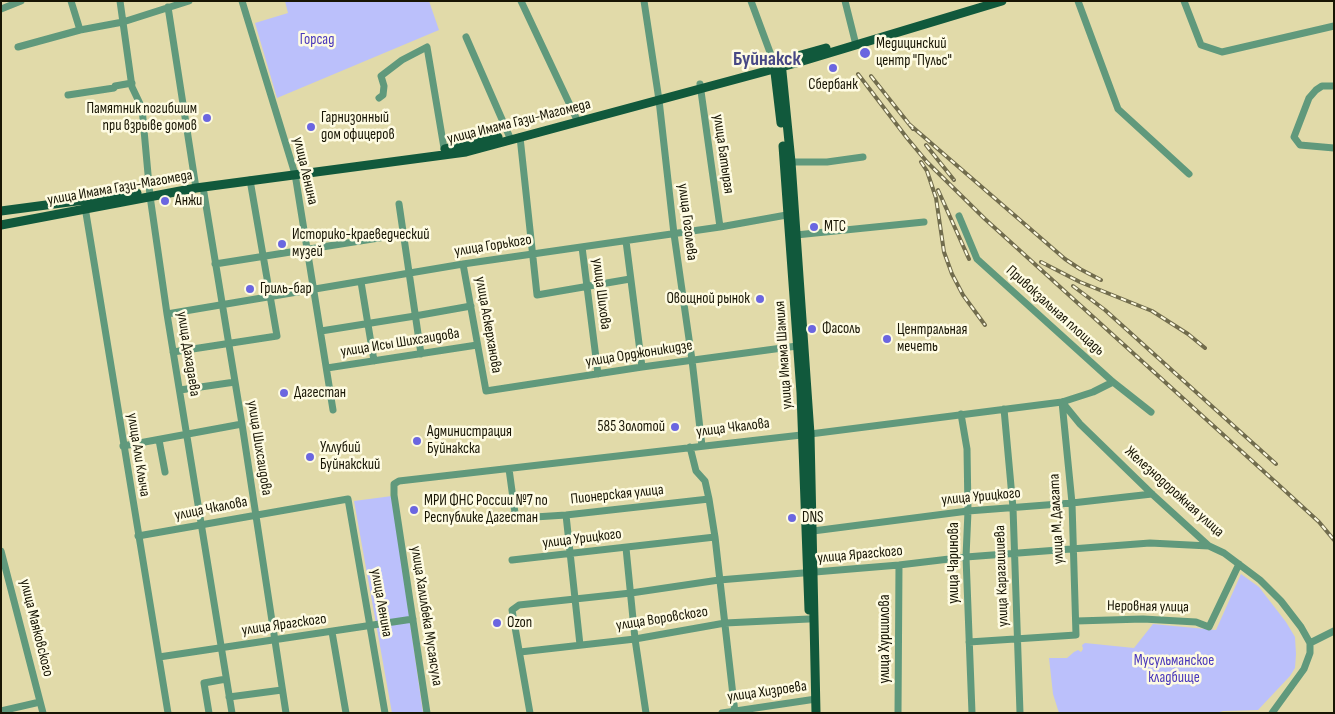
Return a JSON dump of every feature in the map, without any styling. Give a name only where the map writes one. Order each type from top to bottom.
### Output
[{"type":"main road","points":[[198,186],[445,152],[513,137],[778,64],[796,63],[986,1]]},
{"type":"main road","points":[[856,42],[1002,1]]},
{"type":"main road","name":"улица Имама Шамиля","points":[[778,64],[791,162],[797,346],[813,531],[809,619],[816,713]]},
{"type":"main road","name":"улица Имама Шамиля","points":[[778,64],[785,163],[796,235],[811,573],[814,700],[811,713]]},
{"type":"main road","name":"улица Имама Гази-Магомеда","points":[[1,224],[84,204],[294,172]]},
{"type":"main road","points":[[1,211],[84,204]]},
{"type":"street","points":[[1,9],[21,1]]},
{"type":"street","points":[[71,1],[80,30]]},
{"type":"street","name":"улица Дахадаева","points":[[120,1],[132,83],[142,108],[150,194],[167,314],[232,713]]},
{"type":"street","points":[[18,47],[80,30],[123,22],[189,1]]},
{"type":"street","name":"улица Ленина","points":[[242,1],[294,172],[333,410]]},
{"type":"street","points":[[521,1],[577,119]]},
{"type":"street","name":"улица Гоголева","points":[[644,1],[659,97],[674,234],[702,446]]},
{"type":"street","name":"улица Имама Шамиля","points":[[750,1],[778,64]]},
{"type":"street","points":[[845,1],[856,42]]},
{"type":"street","points":[[1078,1],[1118,109],[1190,174]]},
{"type":"street","points":[[1184,1],[1201,44],[1222,52],[1334,26]]},
{"type":"street","name":"улица Шихсаидова","points":[[168,8],[198,186],[215,264],[242,424],[286,713]]},
{"type":"street","points":[[466,37],[513,137],[537,295],[630,280]]},
{"type":"street","points":[[379,98],[383,95],[382,76],[387,70],[427,47],[445,152]]},
{"type":"street","points":[[68,95],[114,88],[132,83]]},
{"type":"street","name":"улица Батырая","points":[[700,86],[720,227]]},
{"type":"street","points":[[1334,86],[1322,86],[1309,98],[1294,137],[1300,145],[1334,148]]},
{"type":"street","points":[[791,162],[827,162],[862,157]]},
{"type":"street","points":[[173,352],[277,336],[250,180]]},
{"type":"street","name":"улица Али Клыча","points":[[84,204],[168,713]]},
{"type":"street","points":[[399,204],[421,354]]},
{"type":"street","name":"улица Горького","points":[[167,314],[463,264],[674,234],[792,214]]},
{"type":"street","name":"Привокзальная площадь","points":[[959,216],[977,259],[1113,382],[1151,412]]},
{"type":"street","points":[[796,235],[924,222]]},
{"type":"street","points":[[215,264],[404,234]]},
{"type":"street","points":[[626,241],[642,366]]},
{"type":"street","name":"улица Шихова","points":[[582,247],[598,374]]},
{"type":"street","name":"улица Аскерханова","points":[[463,264],[486,391]]},
{"type":"street","points":[[361,282],[374,361]]},
{"type":"street","points":[[321,331],[471,306]]},
{"type":"street","name":"улица Исы Шихсаидова","points":[[327,368],[477,345]]},
{"type":"street","name":"улица Орджоникидзе","points":[[486,391],[642,366],[797,346]]},
{"type":"street","points":[[180,390],[234,382]]},
{"type":"street","name":"улица Чкалова","points":[[394,495],[394,484],[399,481],[1062,402],[1093,392],[1113,382]]},
{"type":"street","name":"Железнодорожная улица","points":[[1062,402],[1080,424],[1209,546],[1239,564],[1260,580],[1281,601],[1310,642]]},
{"type":"street","name":"улица М. Далгата","points":[[1017,639],[1076,635],[1072,503],[1062,402]]},
{"type":"street","name":"улица Карагишиева","points":[[1004,408],[1013,508],[1020,713]]},
{"type":"street","name":"улица Чаринова","points":[[961,414],[967,449],[968,511],[966,557],[972,713]]},
{"type":"street","points":[[123,446],[242,424]]},
{"type":"street","points":[[159,440],[164,472]]},
{"type":"street","points":[[690,447],[696,471],[705,481],[709,499],[715,537],[734,711]]},
{"type":"street","name":"Пионерская улица","points":[[509,469],[515,513],[519,518],[566,515],[709,499]]},
{"type":"street","name":"улица Урицкого","points":[[813,531],[968,511],[1072,503],[1152,494]]},
{"type":"street","name":"улица Халилбека Мусаясула","points":[[394,495],[427,713]]},
{"type":"street","name":"улица Ленина","points":[[348,499],[385,713]]},
{"type":"street","name":"улица Чкалова","points":[[138,536],[348,499]]},
{"type":"street","points":[[566,515],[580,645]]},
{"type":"street","name":"улица Урицкого","points":[[512,560],[715,537]]},
{"type":"street","name":"улица Ярагского","points":[[520,652],[512,610],[519,605],[631,593],[719,580],[898,566],[966,557],[1150,543],[1209,546]]},
{"type":"street","points":[[626,548],[635,639],[646,713]]},
{"type":"street","name":"улица Маяковского","points":[[1,551],[42,713]]},
{"type":"street","name":"Неровная улица","points":[[1076,621],[1142,619],[1196,622],[1209,627],[1239,564]]},
{"type":"street","name":"улица Хуршилова","points":[[898,566],[898,713]]},
{"type":"street","name":"улица Ярагского","points":[[159,657],[413,619]]},
{"type":"street","name":"улица Воровского","points":[[520,652],[635,639],[725,623],[809,619]]},
{"type":"street","points":[[1272,713],[1304,670],[1310,653],[1310,642],[1334,631]]},
{"type":"street","points":[[332,632],[346,713]]},
{"type":"street","points":[[969,642],[1017,639]]},
{"type":"street","points":[[520,652],[530,713]]},
{"type":"street","points":[[209,713],[204,683],[226,679]]},
{"type":"street","points":[[229,697],[282,690]]},
{"type":"street","name":"улица Хизроева","points":[[722,713],[814,700]]},
{"type":"street","points":[[1,711],[40,702]]},
{"type":"green space","name":"Горсад","points":[[285,1],[429,1],[439,30],[277,98],[255,23],[288,13]]},
{"type":"green space","points":[[392,496],[423,713],[392,713],[354,501]]},
{"type":"green space","name":"Мусульманское кладбище","points":[[1241,574],[1259,587],[1295,637],[1295,668],[1290,676],[1258,710],[1216,713],[1059,713],[1053,694],[1049,658],[1067,658],[1078,650],[1081,652],[1083,649],[1082,645],[1085,643],[1134,648],[1153,624],[1216,630]]},
{"type":"railway","points":[[858,74],[927,162],[985,219],[1319,522],[1334,540]]},
{"type":"railway","points":[[871,76],[913,129]]},
{"type":"railway","points":[[909,124],[1065,259],[1101,280]]},
{"type":"railway","points":[[926,145],[954,180]]},
{"type":"railway","points":[[921,162],[927,171],[936,198],[944,252],[952,274],[963,295],[985,325]]},
{"type":"railway","points":[[938,190],[969,259]]},
{"type":"railway","points":[[1041,262],[1080,282],[1152,311],[1188,334],[1205,348]]},
{"type":"railway","points":[[1073,286],[1105,310],[1276,464]]},
{"type":"place","name":"Медицинский центр \"Пульс\"","points":[[865,53]]},
{"type":"place","name":"Сбербанк","points":[[833,68]]},
{"type":"place","name":"Памятник погибшим при взрыве домов","points":[[207,118]]},
{"type":"place","name":"Гарнизонный дом офицеров","points":[[311,127]]},
{"type":"place","name":"Анжи","points":[[165,201]]},
{"type":"place","name":"МТС","points":[[814,227]]},
{"type":"place","name":"Историко-краеведческий музей","points":[[282,244]]},
{"type":"place","name":"Гриль-бар","points":[[250,289]]},
{"type":"place","name":"Овощной рынок","points":[[760,299]]},
{"type":"place","name":"Фасоль","points":[[812,329]]},
{"type":"place","name":"Центральная мечеть","points":[[887,339]]},
{"type":"place","name":"Дагестан","points":[[284,393]]},
{"type":"place","name":"585 Золотой","points":[[675,427]]},
{"type":"place","name":"Администрация Буйнакска","points":[[417,441]]},
{"type":"place","name":"Уллубий Буйнакский","points":[[310,457]]},
{"type":"place","name":"МРИ ФНС России №7 по Республике Дагестан","points":[[414,510]]},
{"type":"place","name":"DNS","points":[[792,518]]},
{"type":"place","name":"Ozon","points":[[497,623]]},
{"type":"district","name":"Буйнакск","points":[[767,60]]}]
